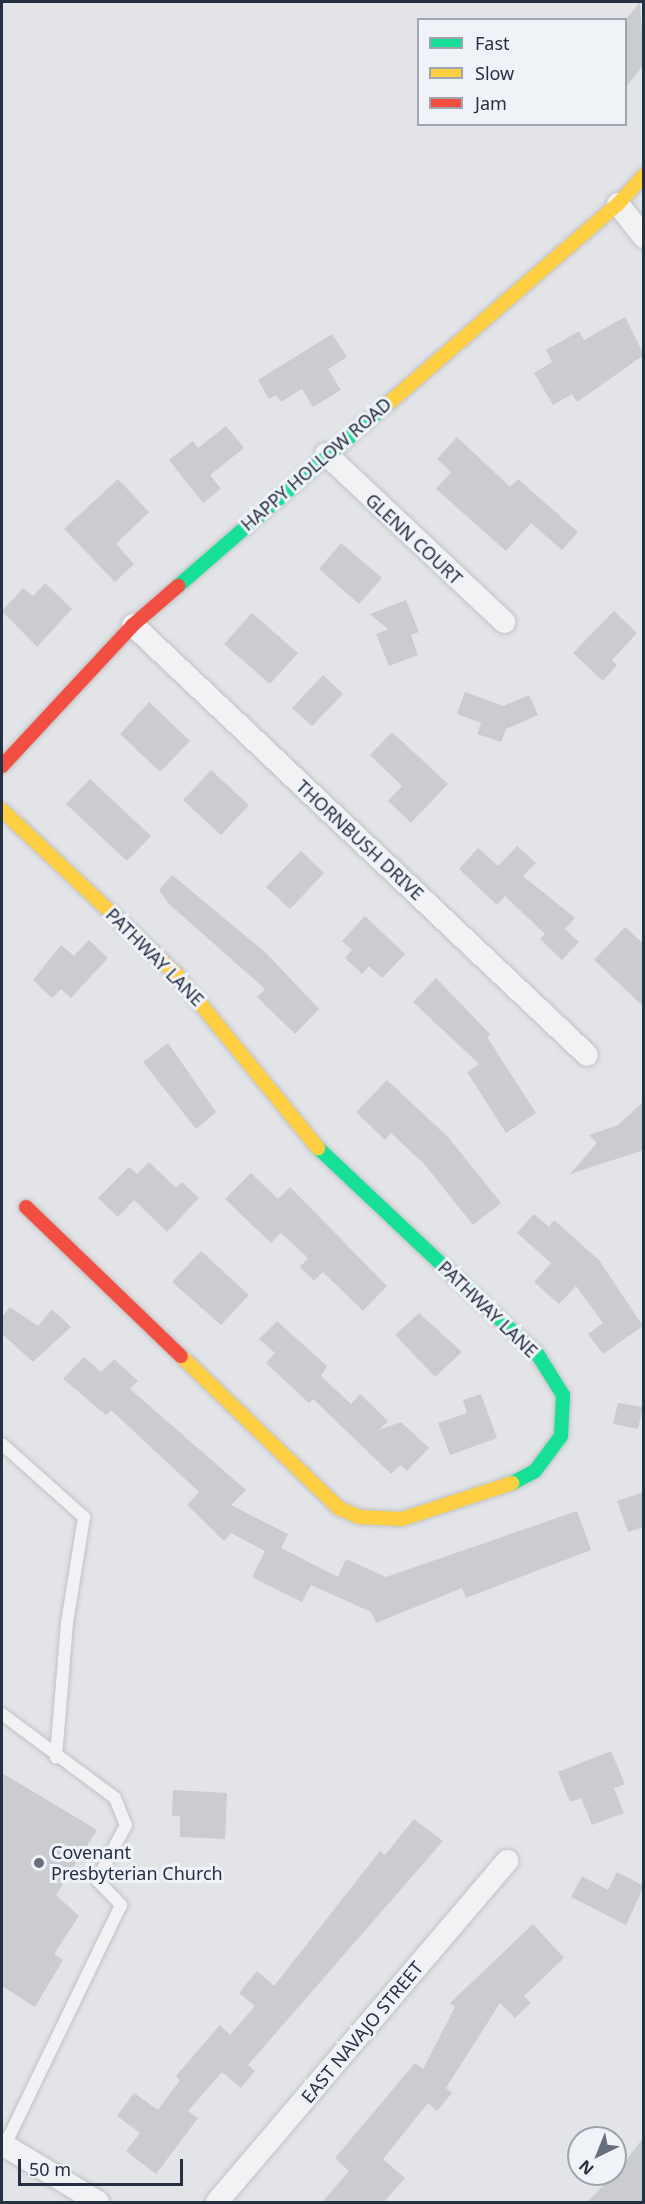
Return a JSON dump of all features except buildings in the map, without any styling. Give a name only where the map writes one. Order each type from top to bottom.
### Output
[{"type":"street","name":"HAPPY HOLLOW ROAD","points":[[2,766],[133,625],[326,454],[618,204],[644,175]]},
{"type":"street","points":[[618,204],[644,237]]},
{"type":"street","name":"GLENN COURT","points":[[326,454],[504,622]]},
{"type":"street","name":"THORNBUSH DRIVE","points":[[133,625],[587,1055]]},
{"type":"street","name":"PATHWAY LANE","points":[[2,810],[176,974],[299,1130],[538,1355],[563,1395],[561,1436],[535,1471],[512,1483],[402,1519],[359,1517],[339,1508],[26,1207]]},
{"type":"street","name":"EAST NAVAJO STREET","points":[[217,2202],[507,1861]]},
{"type":"street","points":[[3,2145],[98,2202]]},
{"type":"lane","points":[[2,1444],[84,1517],[67,1623],[56,1758]]},
{"type":"lane","points":[[2,1714],[56,1758],[115,1797],[126,1825],[97,1880],[121,1905],[3,2145]]},
{"type":"traffic: fast","points":[[178,586],[390,402]]},
{"type":"traffic: fast","points":[[318,1148],[538,1355],[563,1395],[561,1436],[535,1471],[512,1483]]},
{"type":"traffic: slow","points":[[390,402],[618,204],[644,175]]},
{"type":"traffic: slow","points":[[2,810],[176,974],[318,1148]]},
{"type":"traffic: slow","points":[[181,1356],[339,1508],[359,1517],[402,1519],[512,1483]]},
{"type":"traffic: jam","points":[[2,766],[133,625],[178,586]]},
{"type":"traffic: jam","points":[[26,1207],[181,1356]]},
{"type":"place","name":"Covenant Presbyterian Church","points":[[39,1863]]}]
